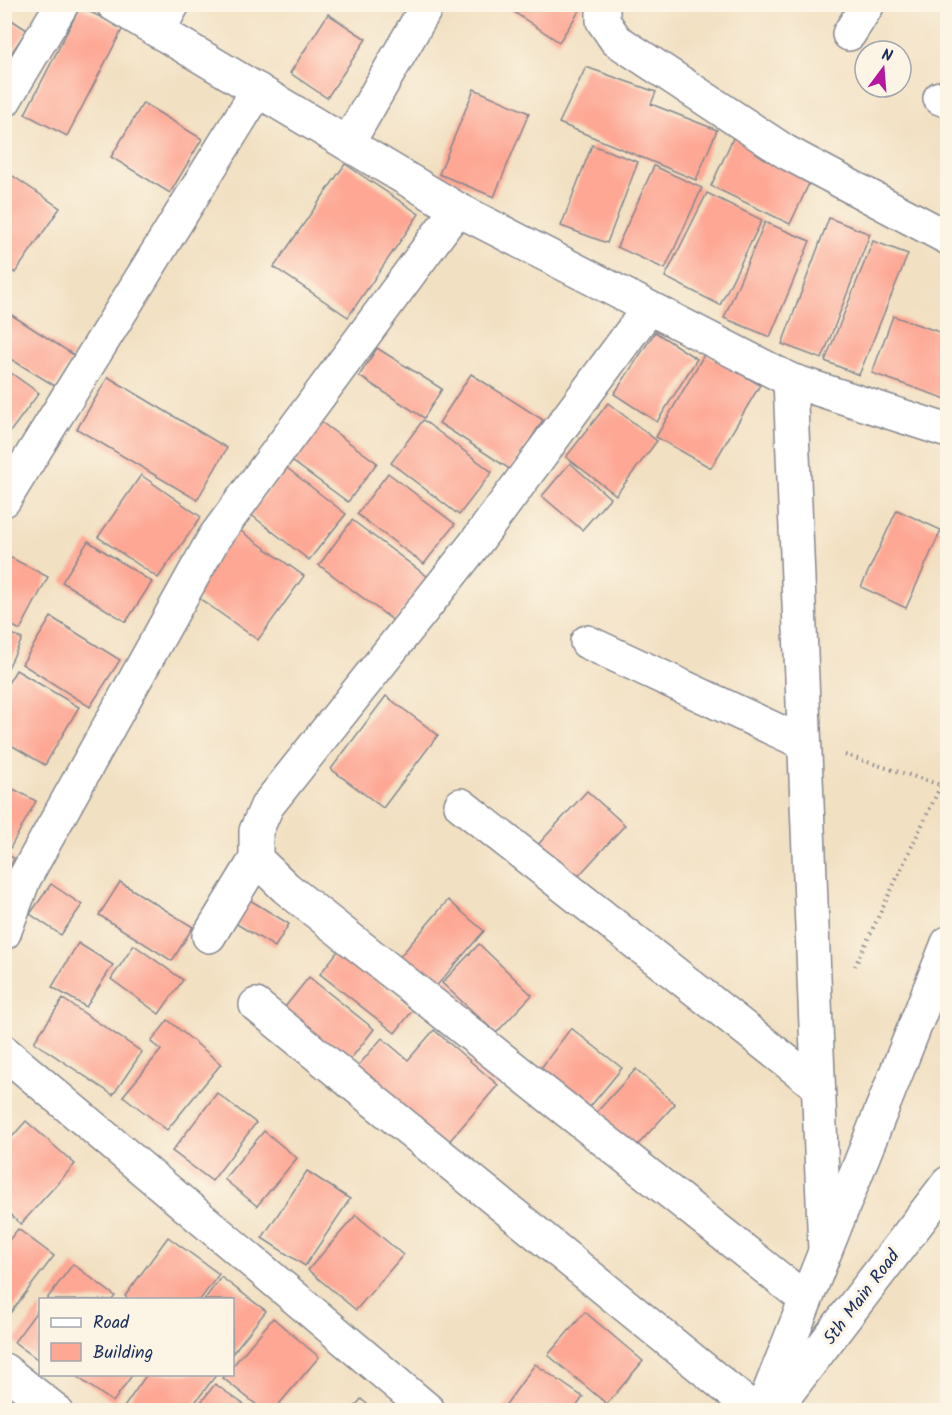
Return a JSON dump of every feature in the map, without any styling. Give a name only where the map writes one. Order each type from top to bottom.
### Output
[{"type":"street","points":[[4,101],[62,4]]},
{"type":"street","points":[[113,4],[166,18],[258,90],[457,209],[789,380],[948,431]]},
{"type":"street","points":[[348,142],[428,4]]},
{"type":"street","points":[[603,4],[603,21],[616,40],[786,152],[948,238]]},
{"type":"street","points":[[849,34],[868,4]]},
{"type":"street","points":[[4,500],[258,90]]},
{"type":"street","points":[[4,933],[24,879],[214,538],[457,209]]},
{"type":"street","points":[[209,936],[256,859],[256,831],[267,806],[474,545],[649,308]]},
{"type":"street","points":[[789,380],[825,1250]]},
{"type":"street","points":[[587,642],[804,743]]},
{"type":"street","points":[[461,806],[818,1086]]},
{"type":"street","points":[[256,859],[286,888],[805,1299]]},
{"type":"street","points":[[762,1410],[948,943]]},
{"type":"street","points":[[256,1005],[754,1410]]},
{"type":"street","points":[[4,1052],[428,1410]]},
{"type":"street","name":"5th Main Road","points":[[774,1410],[948,1183]]},
{"type":"street","points":[[4,1370],[55,1410]]},
{"type":"path","points":[[804,743],[941,785],[852,974]]},
{"type":"building","points":[[502,4],[584,4],[559,42]]},
{"type":"building","points":[[80,7],[123,28],[67,136],[25,114]]},
{"type":"building","points":[[328,14],[366,39],[327,98],[290,73]]},
{"type":"building","points":[[4,15],[27,30],[4,64]]},
{"type":"building","points":[[586,67],[656,92],[651,104],[717,130],[696,180],[559,123]]},
{"type":"building","points":[[474,89],[529,113],[494,197],[439,174]]},
{"type":"building","points":[[143,103],[202,139],[170,193],[111,157]]},
{"type":"building","points":[[734,136],[814,173],[790,224],[711,186]]},
{"type":"building","points":[[592,145],[638,162],[607,243],[561,226]]},
{"type":"building","points":[[345,164],[419,214],[348,317],[274,267]]},
{"type":"building","points":[[654,166],[702,188],[665,269],[617,247]]},
{"type":"building","points":[[4,170],[60,208],[15,273],[4,266]]},
{"type":"building","points":[[707,193],[762,220],[720,305],[665,277]]},
{"type":"building","points":[[829,218],[870,234],[822,359],[782,344]]},
{"type":"building","points":[[765,222],[810,241],[770,337],[724,318]]},
{"type":"building","points":[[873,241],[908,254],[859,375],[825,361]]},
{"type":"building","points":[[10,314],[74,355],[55,386],[4,355],[4,323]]},
{"type":"building","points":[[893,316],[948,335],[946,399],[872,373]]},
{"type":"building","points":[[655,332],[697,359],[657,422],[614,394]]},
{"type":"building","points":[[377,348],[442,389],[424,418],[359,376]]},
{"type":"building","points":[[705,353],[760,385],[711,468],[656,437]]},
{"type":"building","points":[[4,368],[39,393],[4,440]]},
{"type":"building","points":[[471,374],[543,420],[511,470],[439,423]]},
{"type":"building","points":[[108,377],[227,448],[197,500],[77,429]]},
{"type":"building","points":[[608,403],[657,441],[616,495],[566,457]]},
{"type":"building","points":[[317,419],[377,463],[348,502],[288,458]]},
{"type":"building","points":[[423,420],[492,472],[459,515],[391,463]]},
{"type":"building","points":[[570,463],[610,498],[582,530],[542,496]]},
{"type":"building","points":[[287,468],[346,514],[309,560],[250,514]]},
{"type":"building","points":[[388,473],[455,524],[424,564],[357,514]]},
{"type":"building","points":[[141,475],[201,517],[158,578],[98,537]]},
{"type":"building","points":[[897,510],[941,530],[906,608],[861,587]]},
{"type":"building","points":[[352,520],[428,577],[394,621],[319,565]]},
{"type":"building","points":[[238,529],[304,576],[258,640],[192,593]]},
{"type":"building","points":[[88,541],[152,582],[126,622],[62,582]]},
{"type":"building","points":[[4,554],[48,577],[20,630],[4,621]]},
{"type":"building","points":[[51,617],[120,660],[90,707],[22,664]]},
{"type":"building","points":[[5,630],[22,639],[5,674]]},
{"type":"building","points":[[16,670],[79,707],[45,765],[4,741],[4,690]]},
{"type":"building","points":[[386,696],[438,735],[383,808],[331,769]]},
{"type":"building","points":[[4,784],[36,801],[9,850],[4,847]]},
{"type":"building","points":[[587,791],[625,825],[572,883],[534,849]]},
{"type":"building","points":[[4,854],[14,858],[5,881],[4,881]]},
{"type":"building","points":[[120,882],[193,927],[172,961],[99,915]]},
{"type":"building","points":[[51,884],[82,905],[61,935],[30,914]]},
{"type":"building","points":[[250,900],[289,924],[275,947],[235,923]]},
{"type":"building","points":[[448,900],[484,931],[433,990],[397,960]]},
{"type":"building","points":[[78,943],[113,965],[86,1007],[52,987]]},
{"type":"building","points":[[479,944],[532,995],[496,1033],[442,983]]},
{"type":"building","points":[[134,945],[183,980],[159,1014],[111,979]]},
{"type":"building","points":[[338,951],[413,1010],[395,1033],[320,974]]},
{"type":"building","points":[[309,977],[374,1029],[346,1065],[281,1012]]},
{"type":"building","points":[[63,999],[142,1052],[113,1095],[34,1042]]},
{"type":"building","points":[[168,1020],[221,1064],[167,1130],[123,1096],[161,1050],[151,1042]]},
{"type":"building","points":[[571,1028],[622,1068],[590,1107],[541,1068]]},
{"type":"building","points":[[434,1030],[498,1085],[440,1152],[351,1074],[382,1038],[408,1060]]},
{"type":"building","points":[[636,1069],[675,1104],[634,1149],[595,1114]]},
{"type":"building","points":[[217,1093],[256,1123],[212,1181],[172,1151]]},
{"type":"building","points":[[26,1121],[75,1164],[21,1224],[4,1209],[4,1146]]},
{"type":"building","points":[[264,1131],[297,1158],[257,1206],[224,1179]]},
{"type":"building","points":[[307,1171],[350,1199],[305,1266],[262,1238]]},
{"type":"building","points":[[356,1215],[403,1255],[356,1310],[308,1270]]},
{"type":"building","points":[[18,1229],[54,1256],[4,1321],[4,1246]]},
{"type":"building","points":[[168,1237],[219,1274],[201,1298],[127,1298],[125,1296]]},
{"type":"building","points":[[73,1264],[115,1296],[114,1298],[48,1298]]},
{"type":"building","points":[[221,1277],[266,1311],[234,1351],[234,1298],[205,1298]]},
{"type":"building","points":[[39,1308],[39,1360],[14,1342]]},
{"type":"building","points":[[585,1312],[643,1361],[607,1404],[548,1355]]},
{"type":"building","points":[[273,1318],[319,1357],[274,1410],[263,1410],[223,1378],[234,1376],[234,1365]]},
{"type":"building","points":[[535,1364],[583,1397],[574,1410],[502,1410]]},
{"type":"building","points":[[76,1376],[132,1376],[113,1402]]},
{"type":"building","points":[[146,1376],[215,1376],[189,1410],[122,1410]]},
{"type":"building","points":[[215,1384],[249,1408],[247,1410],[195,1410]]},
{"type":"building","points":[[361,1399],[374,1410],[352,1410]]}]
